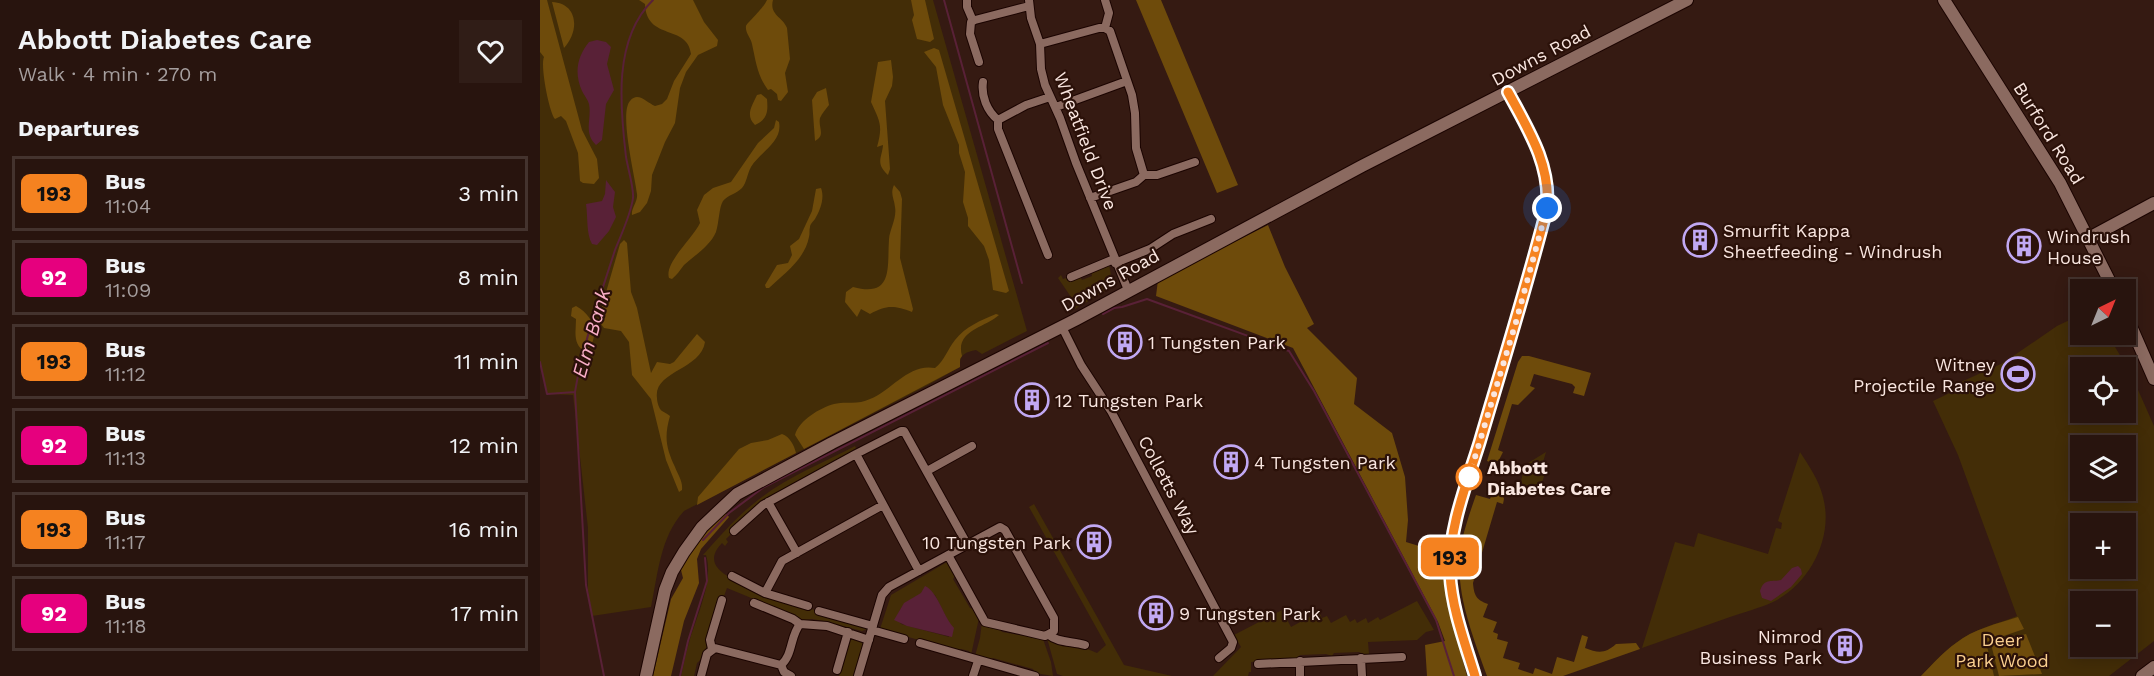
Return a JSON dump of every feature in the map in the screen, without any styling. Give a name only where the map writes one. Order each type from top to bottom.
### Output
[{"type":"street","points":[[967,0],[967,7],[973,21]]},
{"type":"street","points":[[1105,28],[1109,13],[1106,0]]},
{"type":"street","name":"Downs Road","points":[[646,676],[668,580],[693,539],[726,504],[760,481],[1062,327],[1362,166],[1687,0]]},
{"type":"street","name":"Burford Road","points":[[1944,0],[2052,169],[2109,279]]},
{"type":"street","points":[[979,62],[969,28],[973,21],[1029,3]]},
{"type":"street","name":"Wheatfield Drive","points":[[1029,3],[1031,18],[1040,44],[1041,74],[1128,290]]},
{"type":"street","points":[[1040,44],[1099,28],[1105,28],[1112,36],[1135,105],[1136,148],[1144,175]]},
{"type":"street","points":[[1056,107],[1127,81]]},
{"type":"street","points":[[983,82],[987,107],[998,120]]},
{"type":"street","points":[[1475,676],[1452,589],[1450,565],[1452,540],[1516,322],[1547,208],[1548,193],[1543,162],[1508,92]]},
{"type":"street","points":[[998,120],[1026,105],[1050,97]]},
{"type":"street","points":[[998,120],[998,129],[1048,255]]},
{"type":"street","points":[[1090,198],[1136,182],[1144,175],[1156,175],[1195,162]]},
{"type":"street","points":[[2089,238],[2154,203]]},
{"type":"street","points":[[1071,277],[1150,249],[1178,232],[1211,219]]},
{"type":"street","name":"Colletts Way","points":[[1062,327],[1081,365],[1111,411],[1233,642],[1231,648],[1219,658]]},
{"type":"street","points":[[2136,338],[2154,379]]},
{"type":"street","points":[[734,531],[768,502],[856,454],[904,431],[967,544]]},
{"type":"street","points":[[927,471],[972,446]]},
{"type":"street","points":[[856,454],[919,571]]},
{"type":"street","points":[[768,502],[797,553]]},
{"type":"street","points":[[765,592],[778,565],[883,505]]},
{"type":"street","points":[[858,676],[885,591],[919,571],[996,528],[1003,528],[1054,618],[1055,629],[1045,636],[985,622],[948,555]]},
{"type":"street","points":[[732,576],[765,592],[808,606]]},
{"type":"street","points":[[712,649],[710,639],[722,600]]},
{"type":"street","points":[[754,603],[794,619],[800,624],[827,626],[869,640]]},
{"type":"street","points":[[819,610],[904,639]]},
{"type":"street","points":[[781,665],[786,661],[796,629],[800,624]]},
{"type":"street","points":[[837,670],[848,632]]},
{"type":"street","points":[[1049,635],[1055,640],[1085,645]]},
{"type":"street","points":[[920,643],[1035,676]]},
{"type":"street","points":[[701,676],[707,654],[716,648],[781,665]]},
{"type":"street","points":[[1258,664],[1402,657]]},
{"type":"street","points":[[1361,658],[1362,676]]},
{"type":"street","points":[[974,676],[978,661]]},
{"type":"street","points":[[1300,662],[1300,676]]},
{"type":"street","points":[[781,665],[784,672],[791,676]]},
{"type":"street","points":[[2142,676],[2154,668]]},
{"type":"green space","points":[[540,0],[933,0],[1027,331],[982,354],[976,350],[966,353],[962,357],[960,367],[928,385],[684,511],[676,521],[665,544],[651,607],[592,616],[588,590],[588,528],[573,395],[547,394],[540,362]]},
{"type":"green space","points":[[540,0],[547,0],[582,130],[597,159],[599,178],[594,184],[580,181],[578,153],[566,121],[561,116],[555,119],[550,107],[544,78],[544,57],[540,52]]},
{"type":"green space","points":[[639,0],[693,0],[704,22],[718,40],[717,46],[698,55],[686,72],[680,88],[675,123],[652,175],[651,191],[647,203],[640,212],[632,215],[637,194],[627,131],[627,108],[630,101],[636,97],[655,106],[662,104],[667,99],[674,81],[691,54],[683,39],[652,23],[647,16],[645,4]]},
{"type":"green space","points":[[767,0],[773,0],[775,13],[787,28],[790,59],[785,73],[788,92],[781,101],[778,100],[777,94],[771,89],[768,90],[761,79],[746,29],[747,24]]},
{"type":"green space","points":[[911,0],[925,0],[934,39],[930,42],[917,39],[912,20],[914,15]]},
{"type":"green space","points":[[1136,0],[1161,0],[1238,185],[1217,193]]},
{"type":"green space","points":[[552,2],[567,7],[574,19],[573,34],[564,48]]},
{"type":"green space","points":[[934,48],[939,50],[1009,291],[1006,293],[993,290],[989,260],[984,246],[968,226],[963,202],[965,172],[959,145],[943,105],[936,67],[924,52]]},
{"type":"green space","points":[[891,60],[892,86],[885,101],[890,169],[888,175],[880,164],[883,145],[877,147],[880,124],[871,102],[878,62]]},
{"type":"green space","points":[[826,88],[829,105],[820,118],[821,134],[815,141],[812,100],[817,92]]},
{"type":"green space","points":[[761,94],[767,99],[767,111],[765,117],[755,125],[750,118],[750,110],[757,95]]},
{"type":"green space","points":[[776,120],[779,122],[778,135],[751,167],[742,188],[723,201],[713,237],[672,279],[669,278],[671,265],[700,223],[697,210],[704,195],[713,188],[731,182],[758,143],[774,128]]},
{"type":"green space","points":[[894,185],[902,199],[900,258],[913,309],[912,312],[890,307],[870,314],[861,309],[857,317],[845,302],[846,292],[853,287],[876,288],[886,278],[889,239],[895,215],[892,194]]},
{"type":"green space","points":[[821,188],[821,204],[817,216],[810,225],[807,245],[799,259],[787,272],[769,288],[766,288],[765,285],[777,265],[788,263],[792,255],[790,246],[799,239],[812,211],[816,189]]},
{"type":"green space","points":[[1268,225],[1285,267],[1314,324],[1307,328],[1357,378],[1354,404],[1392,433],[1405,477],[1408,520],[1406,542],[1445,554],[1450,613],[1467,676],[1427,676],[1425,645],[1445,641],[1438,622],[1293,348],[1156,296],[1158,280]]},
{"type":"green space","points":[[624,240],[627,243],[631,292],[637,308],[651,373],[657,362],[670,364],[674,362],[697,334],[705,342],[702,351],[695,359],[669,376],[658,389],[659,407],[670,416],[667,442],[682,484],[682,490],[679,492],[666,460],[651,399],[632,375],[629,342],[621,331],[604,328],[598,320],[620,244]]},
{"type":"green space","points":[[1109,265],[1111,281],[1107,290],[1075,309],[1071,297],[1058,278],[1061,275],[1063,279],[1079,274],[1082,280],[1092,276],[1091,270]]},
{"type":"green space","points":[[576,306],[587,315],[593,327],[593,339],[586,352],[577,342],[576,319],[571,316],[572,308]]},
{"type":"green space","points":[[996,314],[999,315],[967,335],[963,340],[960,367],[804,449],[795,435],[801,424],[811,415],[834,404],[866,401],[917,369],[935,368],[964,331]]},
{"type":"green space","name":"Deer Park Wood","points":[[2070,320],[2070,345],[2114,345],[2121,357],[2070,357],[2070,423],[2136,423],[2136,385],[2154,426],[2154,641],[2136,655],[2136,591],[2070,591],[2070,657],[2133,657],[2109,676],[1921,676],[1947,650],[1963,638],[1977,630],[2017,616],[1958,455],[1933,401],[1962,387],[1961,382],[2003,363],[2057,326]]},
{"type":"green space","points":[[1522,356],[1591,373],[1584,396],[1573,393],[1575,387],[1572,384],[1534,374],[1530,386],[1535,388],[1518,405],[1512,404],[1498,450],[1503,452],[1499,460],[1493,463],[1487,461],[1518,362]]},
{"type":"green space","points":[[782,434],[791,442],[796,453],[697,505],[698,497],[739,449]]},
{"type":"green space","points":[[855,446],[854,451],[764,499],[730,531],[732,533],[726,539],[728,542],[725,546],[722,543],[714,560],[717,567],[730,578],[767,598],[771,597],[868,626],[867,629],[862,631],[812,619],[800,621],[774,606],[727,588],[724,596],[720,595],[708,639],[710,645],[697,663],[694,676],[681,676],[708,575],[706,555],[703,555],[736,519],[769,492],[793,477]]},
{"type":"green space","points":[[1546,452],[1541,469],[1546,470],[1539,492],[1524,488],[1521,481],[1525,465]]},
{"type":"green space","points":[[1800,452],[1819,485],[1826,512],[1822,543],[1816,558],[1798,584],[1773,602],[1642,648],[1675,542],[1694,547],[1698,533],[1768,554],[1776,528],[1781,529],[1782,523],[1778,521]]},
{"type":"green space","points":[[1493,490],[1502,493],[1503,504],[1497,502],[1473,583],[1476,596],[1488,604],[1483,617],[1497,622],[1493,632],[1498,634],[1497,639],[1508,642],[1503,658],[1520,663],[1518,669],[1533,674],[1535,668],[1552,674],[1557,657],[1574,662],[1582,635],[1588,637],[1585,648],[1594,651],[1605,651],[1616,644],[1636,643],[1640,649],[1563,676],[1487,676],[1465,609],[1460,557],[1462,540],[1476,495],[1490,499]]},
{"type":"green space","points":[[1034,504],[1124,665],[1172,676],[1063,676],[1057,674],[1047,638],[1073,643],[1097,653],[1106,645],[1029,507]]},
{"type":"green space","points":[[725,512],[729,517],[701,549],[697,559],[699,583],[684,621],[671,676],[653,676],[671,599],[683,578],[681,570],[695,545]]},
{"type":"green space","points":[[947,562],[955,576],[953,579],[970,608],[974,609],[979,618],[971,655],[969,651],[961,649],[958,651],[880,629],[891,595]],"holes":[[[924,592],[935,595],[949,623],[949,637],[901,624],[897,617],[908,601]]]},
{"type":"green space","points":[[1417,601],[1434,630],[1426,632],[1417,640],[1368,642],[1369,654],[1359,652],[1334,653],[1332,656],[1326,654],[1300,655],[1297,658],[1251,662],[1251,672],[1248,676],[1213,676],[1241,647],[1234,635],[1282,610],[1291,627],[1319,612],[1322,618],[1327,616],[1331,623],[1346,615],[1350,622],[1355,619],[1357,623],[1366,618],[1368,623],[1378,617],[1380,620]]},
{"type":"green space","points":[[2018,617],[2024,629],[1986,642],[1994,676],[1921,676],[1947,650],[1963,638],[1986,627]]},
{"type":"green space","points":[[982,622],[1002,632],[1043,639],[1053,676],[1035,673],[1033,669],[993,658],[989,660],[975,656]]},
{"type":"green space","name":"Deer Park Wood","points":[[2026,634],[2042,674],[1999,676],[1992,648],[1994,643]]},
{"type":"green space","points":[[850,637],[862,642],[863,645],[853,676],[839,676]]},
{"type":"shaded area","points":[[597,40],[606,42],[611,47],[607,64],[614,90],[606,104],[602,140],[596,145],[590,136],[590,109],[578,78],[578,65],[589,42]]},
{"type":"shaded area","points":[[606,180],[615,192],[613,207],[616,217],[609,231],[597,245],[592,244],[589,235],[586,204],[602,201]]},
{"type":"shaded area","points":[[1798,566],[1802,574],[1791,587],[1771,601],[1762,598],[1760,591],[1764,584],[1768,581],[1781,580],[1792,568]]},
{"type":"shaded area","points":[[925,586],[933,593],[954,628],[952,637],[907,626],[894,620],[904,603],[921,593]]},
{"type":"waterway","name":"Elm Bank","points":[[604,676],[586,585],[575,392],[592,320],[632,204],[633,189],[626,157],[622,116],[622,74],[631,34],[640,16],[653,0]]},
{"type":"waterway","points":[[944,0],[1022,283]]},
{"type":"waterway","points":[[1103,314],[1114,308],[1147,299],[1289,351],[1314,391],[1436,620],[1454,676]]},
{"type":"waterway","points":[[703,540],[729,513],[764,487],[1048,343]]},
{"type":"waterway","points":[[540,362],[547,394],[575,392]]},
{"type":"waterway","points":[[680,676],[688,641],[707,581],[705,558]]},
{"type":"bus line","name":"193","points":[[1475,676],[1452,589],[1450,556],[1452,540],[1516,322],[1547,208],[1548,193],[1543,162],[1508,92]]},
{"type":"place","name":"Smurfit Kappa Sheetfeeding - Windrush","points":[[1700,240]]},
{"type":"place","name":"Windrush House","points":[[2024,246]]},
{"type":"place","name":"1 Tungsten Park","points":[[1125,342]]},
{"type":"place","name":"Witney Projectile Range","points":[[2018,374]]},
{"type":"place","name":"12 Tungsten Park","points":[[1032,400]]},
{"type":"place","name":"4 Tungsten Park","points":[[1231,462]]},
{"type":"place","name":"Abbott Diabetes Care","points":[[1469,477]]},
{"type":"place","name":"10 Tungsten Park","points":[[1094,542]]},
{"type":"place","name":"9 Tungsten Park","points":[[1156,613]]},
{"type":"place","name":"Nimrod Business Park","points":[[1845,646]]},
{"type":"route","points":[[1469,477],[1516,322],[1547,208]]}]
